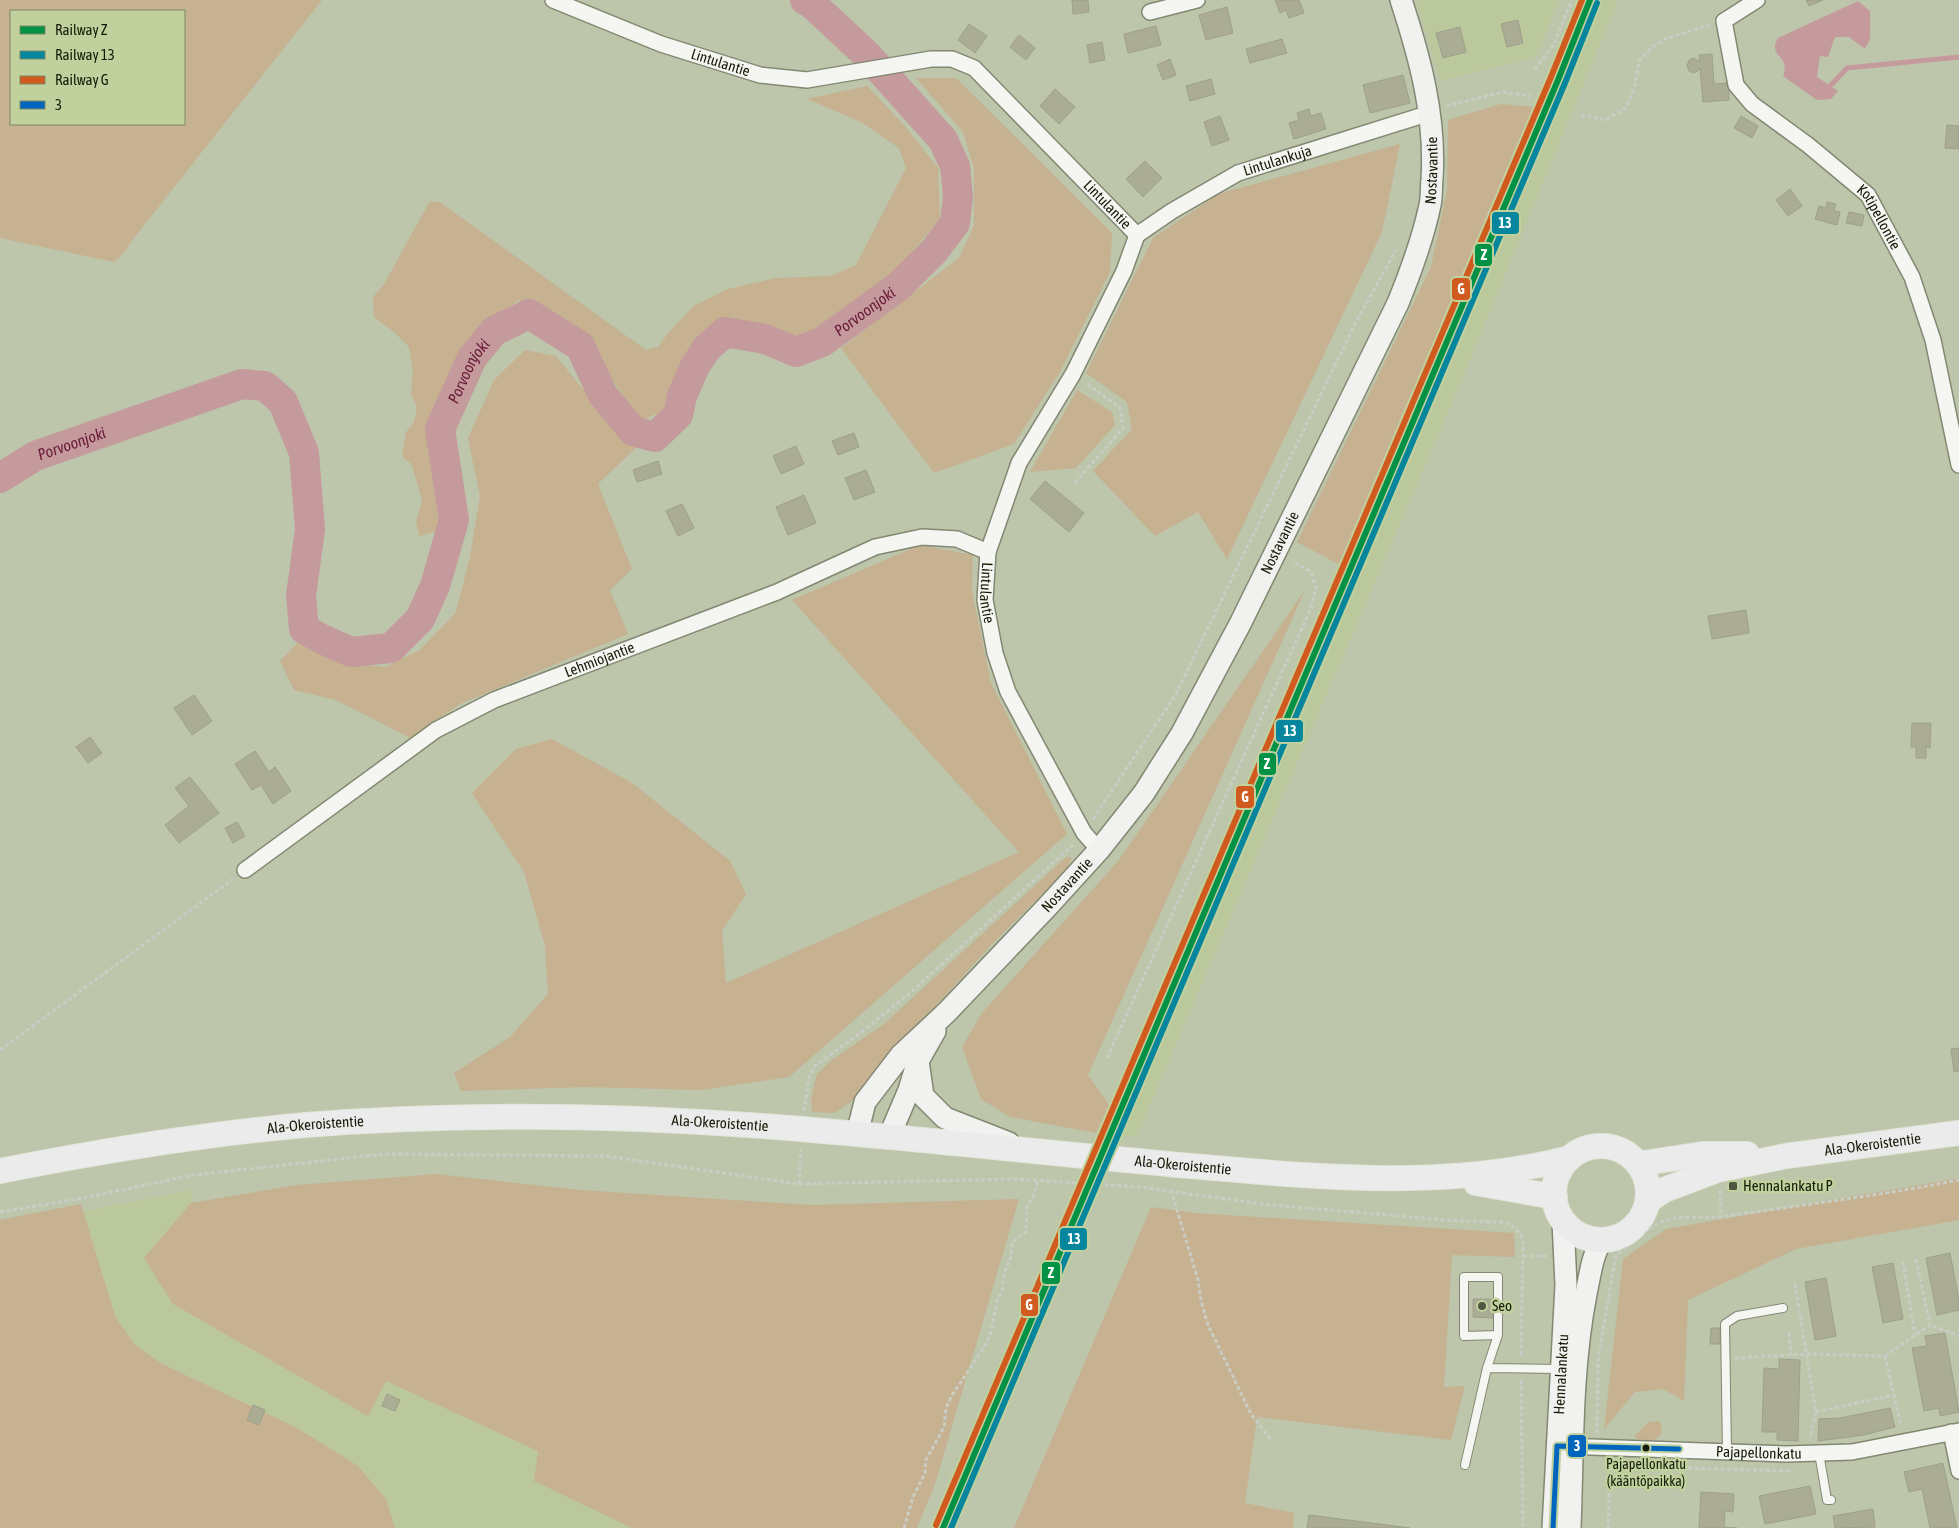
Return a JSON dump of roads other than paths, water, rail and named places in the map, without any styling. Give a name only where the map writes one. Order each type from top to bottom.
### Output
[{"type":"main road","name":"Ala-Okeroistentie","points":[[0,1171],[88,1154],[255,1130],[425,1118],[514,1116],[616,1118],[716,1123],[1029,1149],[1258,1172],[1442,1178],[1501,1186],[1554,1197]]},
{"type":"main road","name":"Ala-Okeroistentie","points":[[1648,1201],[1664,1190],[1717,1170],[1786,1156],[1959,1133]]},
{"type":"main road","points":[[1598,1146],[1614,1148],[1628,1154],[1638,1164],[1645,1176],[1648,1188],[1648,1201],[1643,1214],[1625,1234],[1602,1239],[1584,1237],[1572,1230],[1563,1220],[1558,1212],[1554,1197],[1558,1176],[1570,1158],[1583,1150],[1598,1146]]},
{"type":"main road","name":"Ala-Okeroistentie","points":[[1638,1164],[1703,1154],[1786,1156]]},
{"type":"main road","name":"Ala-Okeroistentie","points":[[1442,1178],[1528,1168],[1570,1158]]},
{"type":"street","name":"Lintulantie","points":[[553,0],[661,44],[760,75],[807,80],[931,59],[952,59],[974,68],[1137,235],[1124,271],[1073,374],[1019,462],[988,552],[985,600],[995,653],[1005,684],[1084,832],[1099,850]]},
{"type":"street","points":[[1150,12],[1197,0]]},
{"type":"street","name":"Nostavantie","points":[[856,1134],[866,1102],[901,1055],[947,1012],[1047,907],[1099,850],[1144,793],[1182,733],[1276,552],[1398,303],[1417,254],[1430,204],[1433,157],[1430,113],[1418,53],[1401,0]]},
{"type":"street","name":"Kotipellontie","points":[[1757,0],[1724,21],[1736,85],[1752,104],[1808,145],[1868,195],[1912,277],[1933,340],[1959,465]]},
{"type":"street","name":"Lintulankuja","points":[[1137,235],[1172,211],[1238,173],[1430,113]]},
{"type":"street","name":"Lehmiojantie","points":[[246,870],[436,730],[494,700],[777,592],[875,547],[922,537],[957,539],[988,552]]},
{"type":"street","name":"Nostavantie","points":[[889,1137],[909,1090],[918,1061],[947,1012]]},
{"type":"street","points":[[918,1061],[923,1096],[945,1118],[994,1139],[1029,1149]]},
{"type":"street","name":"Hennalankatu","points":[[1553,1528],[1565,1446],[1569,1369],[1563,1220]]},
{"type":"street","name":"Hennalankatu","points":[[1569,1369],[1594,1256],[1602,1239]]},
{"type":"street","points":[[1955,1432],[1959,1471]]},
{"type":"street","name":"Pajapellonkatu","points":[[1565,1446],[1727,1452],[1852,1452],[1955,1432]]},
{"type":"street","name":"Hennalankatu","points":[[1565,1446],[1570,1528]]},
{"type":"lane","points":[[1465,1465],[1487,1368],[1498,1336],[1498,1277],[1464,1277],[1464,1336],[1498,1336]]},
{"type":"lane","points":[[1727,1452],[1724,1359],[1725,1324],[1737,1316],[1783,1308]]},
{"type":"lane","points":[[1487,1368],[1569,1369]]},
{"type":"lane","points":[[1813,1453],[1827,1500],[1831,1500]]},
{"type":"waterway","name":"Porvoonjoki","points":[[0,478],[35,456],[242,384],[265,386],[283,402],[304,453],[310,529],[301,596],[304,629],[351,652],[391,648],[420,619],[435,586],[454,520],[440,429],[472,358],[494,331],[529,314],[580,346],[603,395],[633,431],[655,437],[678,415],[682,396],[695,366],[707,348],[725,332],[765,339],[796,352],[822,342],[899,286],[934,251],[955,223],[958,197],[955,166],[943,140],[867,55],[811,3],[805,0]]},
{"type":"waterway","points":[[1831,85],[1847,68],[1959,57]]},
{"type":"rail line","name":"G","points":[[936,1525],[1582,0]]},
{"type":"rail line","name":"Z","points":[[943,1528],[1558,80],[1590,0]]},
{"type":"rail line","name":"13","points":[[951,1528],[1565,83],[1597,3]]},
{"type":"place","name":"Hennalankatu P","points":[[1733,1186]]},
{"type":"place","name":"Seo","points":[[1482,1306]]},
{"type":"place","name":"Pajapellonkatu (kääntöpaikka)","points":[[1646,1448]]}]
